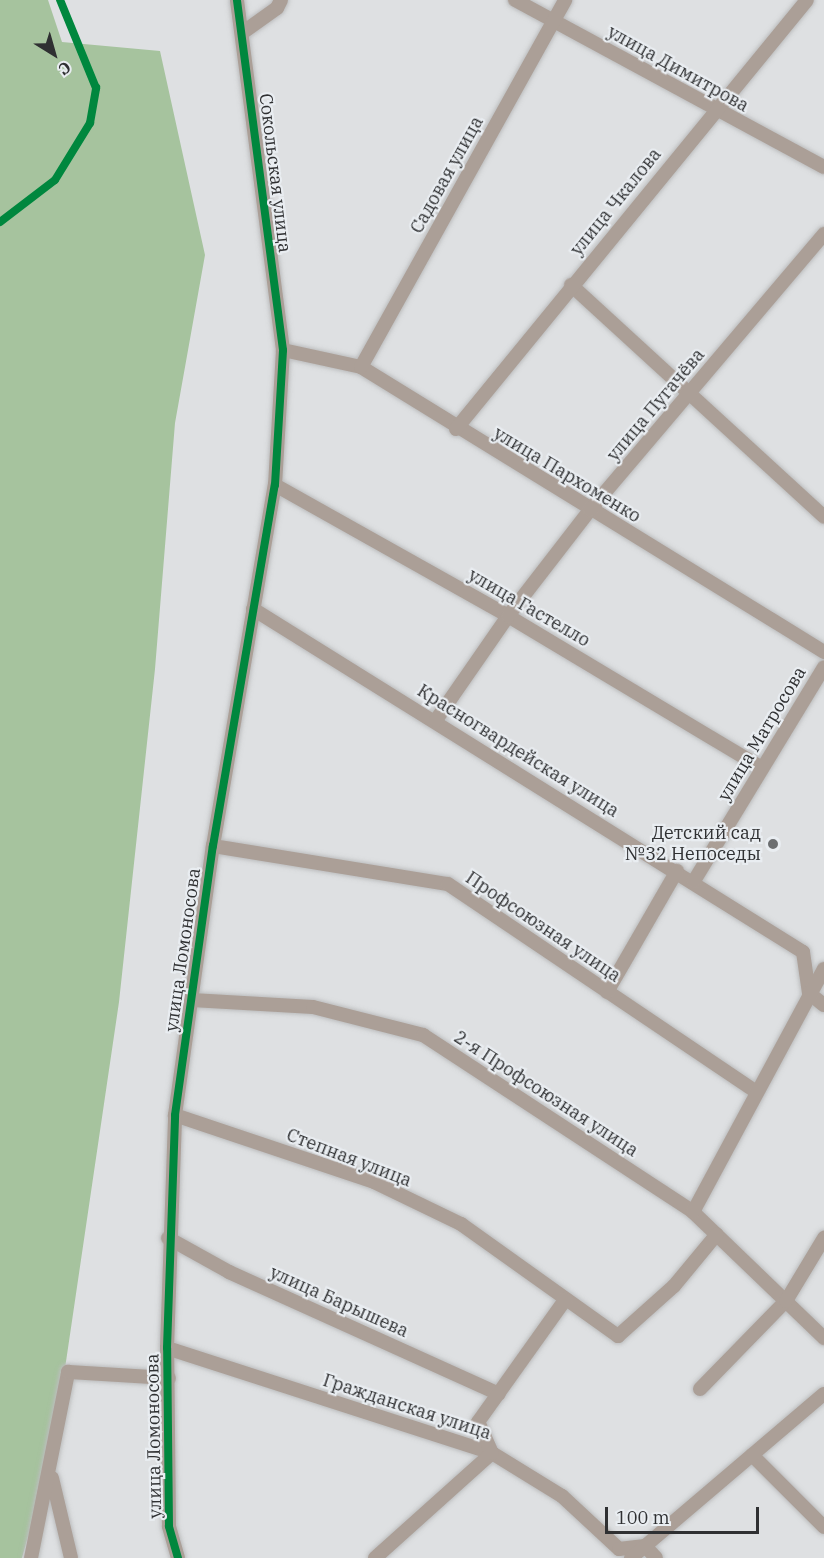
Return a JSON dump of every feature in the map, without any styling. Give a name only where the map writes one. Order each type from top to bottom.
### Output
[{"type":"street","name":"Сокольская улица","points":[[237,0],[284,350]]},
{"type":"street","points":[[242,33],[277,8],[281,0]]},
{"type":"street","name":"улица Димитрова","points":[[515,0],[713,111],[824,167]]},
{"type":"street","name":"Садовая улица","points":[[361,367],[565,0]]},
{"type":"street","name":"улица Чкалова","points":[[456,429],[713,111],[807,0]]},
{"type":"street","name":"улица Пугачёва","points":[[436,720],[508,616],[590,510],[824,234]]},
{"type":"street","points":[[571,285],[824,517]]},
{"type":"street","name":"улица Пархоменко","points":[[284,350],[361,367],[456,429],[824,652]]},
{"type":"street","name":"улица Ломоносова","points":[[178,1558],[169,1526],[167,1348],[168,1238],[175,1115],[213,846],[275,485],[284,350]]},
{"type":"street","name":"улица Гастелло","points":[[275,485],[508,616],[762,768]]},
{"type":"street","name":"Красногвардейская улица","points":[[253,609],[436,720],[803,952],[809,993]]},
{"type":"street","name":"улица Матросова","points":[[694,881],[824,667]]},
{"type":"street","name":"Профсоюзная улица","points":[[213,846],[448,884],[755,1091]]},
{"type":"street","points":[[607,992],[677,871]]},
{"type":"street","points":[[693,1212],[755,1091],[824,969]]},
{"type":"street","points":[[809,993],[824,1005]]},
{"type":"street","name":"2-я Профсоюзная улица","points":[[192,1000],[313,1007],[423,1035],[693,1212],[824,1338]]},
{"type":"street","name":"Степная улица","points":[[175,1115],[385,1187],[460,1224],[618,1336],[674,1286],[717,1234]]},
{"type":"street","name":"улица Барышева","points":[[168,1238],[229,1272],[498,1394]]},
{"type":"street","points":[[700,1389],[786,1301],[824,1238]]},
{"type":"street","points":[[375,1558],[492,1453],[478,1422],[565,1300]]},
{"type":"street","name":"Гражданская улица","points":[[167,1348],[492,1453],[562,1496],[619,1549],[645,1546]]},
{"type":"street","points":[[31,1558],[51,1474],[68,1372],[169,1378]]},
{"type":"street","points":[[631,1558],[824,1394]]},
{"type":"street","points":[[752,1455],[824,1527]]},
{"type":"street","points":[[51,1474],[71,1558]]},
{"type":"street","points":[[645,1546],[656,1558]]},
{"type":"green space","points":[[0,0],[48,0],[62,42],[160,51],[205,255],[175,423],[155,669],[119,1002],[54,1443],[22,1558],[0,1558]]},
{"type":"cycle path","points":[[0,222],[55,180],[90,123],[96,88],[60,0]]},
{"type":"cycle path","points":[[178,1558],[169,1526],[167,1348],[175,1115],[213,846],[275,485],[283,350],[237,0]]},
{"type":"place","name":"Детский сад №32 Непоседы","points":[[773,844]]}]
